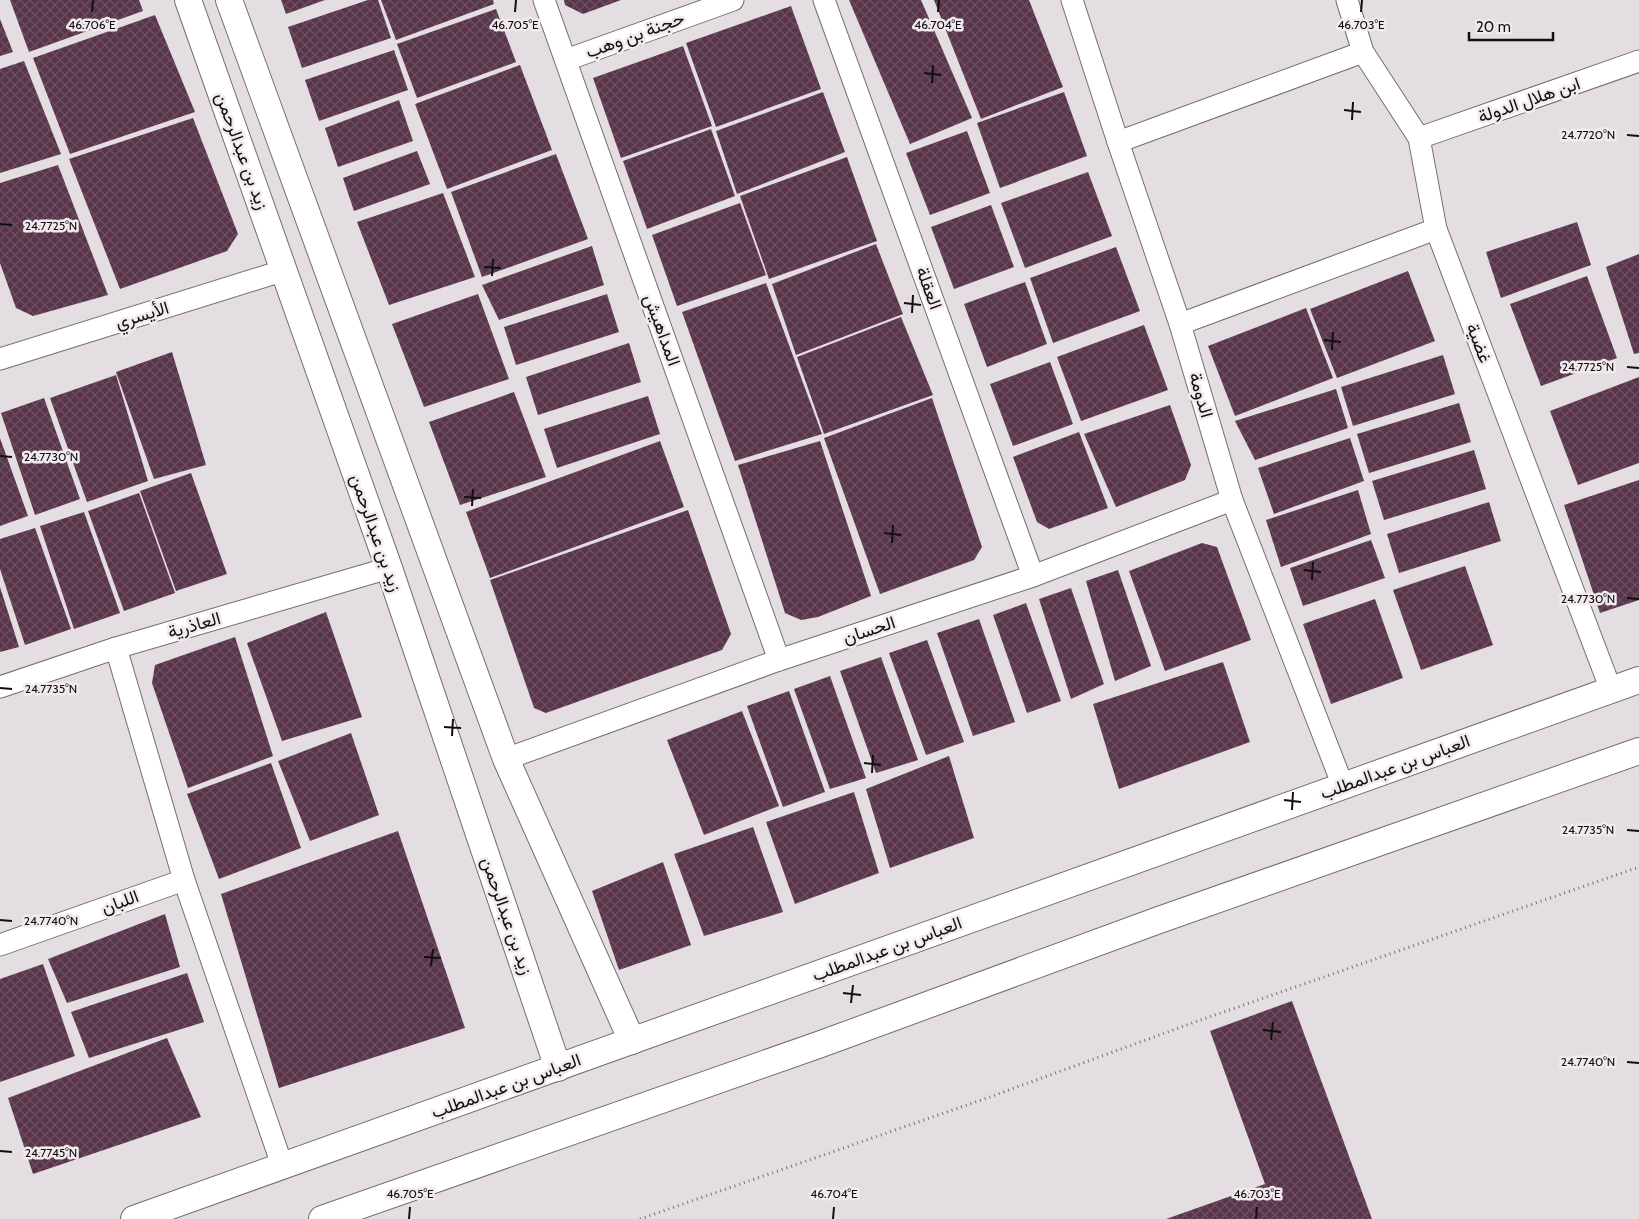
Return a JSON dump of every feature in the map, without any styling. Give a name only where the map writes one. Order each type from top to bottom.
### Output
[{"type":"street","name":"زيد بن عبدالرحمن","points":[[188,0],[389,568],[558,1068]]},
{"type":"street","points":[[229,0],[506,759],[632,1041]]},
{"type":"street","name":"المداهيش","points":[[544,0],[780,660]]},
{"type":"street","name":"حجنة بن وهب","points":[[566,60],[733,0]]},
{"type":"street","name":"العقلة","points":[[824,0],[1033,576]]},
{"type":"street","name":"الدومة","points":[[1072,0],[1180,324],[1232,500],[1343,786]]},
{"type":"street","name":"غضية","points":[[1347,0],[1363,52],[1419,138],[1436,229],[1611,690]]},
{"type":"street","points":[[1118,142],[1363,52]]},
{"type":"street","name":"ابن هلال الدولة","points":[[1419,138],[1639,61]]},
{"type":"street","points":[[1180,324],[1436,229]]},
{"type":"street","name":"الأيسري","points":[[0,359],[284,270]]},
{"type":"street","name":"الحسان","points":[[506,759],[780,660],[1033,576],[1232,500]]},
{"type":"street","name":"العاذرية","points":[[0,687],[116,648],[389,568]]},
{"type":"street","points":[[116,648],[184,880],[282,1165]]},
{"type":"street","name":"العباس بن عبدالمطلب","points":[[134,1219],[1639,680]]},
{"type":"street","points":[[322,1219],[821,1044],[1159,920],[1639,751]]},
{"type":"street","name":"اللبان","points":[[0,946],[184,880]]},
{"type":"street","points":[[188,1219],[253,1176]]},
{"type":"path","points":[[640,1219],[987,1098],[1204,1018],[1639,867]]},
{"type":"building","points":[[10,0],[139,0],[143,11],[29,52]]},
{"type":"building","points":[[281,0],[325,0],[286,14]]},
{"type":"building","points":[[368,0],[378,0],[391,38],[302,68],[288,27]]},
{"type":"building","points":[[381,0],[493,0],[494,4],[396,40]]},
{"type":"building","points":[[564,0],[621,0],[583,14],[565,5]]},
{"type":"building","points":[[849,0],[921,0],[972,118],[910,144]]},
{"type":"building","points":[[934,0],[1029,0],[1063,87],[981,119]]},
{"type":"building","points":[[791,6],[821,89],[716,127],[686,43]]},
{"type":"building","points":[[496,9],[516,62],[417,98],[397,44]]},
{"type":"building","points":[[155,15],[195,112],[70,154],[33,58]]},
{"type":"building","points":[[0,19],[13,52],[0,56]]},
{"type":"building","points":[[683,46],[712,126],[621,158],[593,78]]},
{"type":"building","points":[[394,50],[408,90],[319,121],[305,80]]},
{"type":"building","points":[[24,61],[61,154],[0,173],[0,69]]},
{"type":"building","points":[[520,65],[552,150],[447,189],[415,104]]},
{"type":"building","points":[[823,92],[845,152],[737,194],[716,131]]},
{"type":"building","points":[[1064,92],[1087,156],[1000,188],[977,123]]},
{"type":"building","points":[[399,100],[413,141],[338,167],[325,128]]},
{"type":"building","points":[[193,118],[238,234],[227,251],[120,289],[69,159]]},
{"type":"building","points":[[711,129],[735,196],[647,229],[623,161]]},
{"type":"building","points":[[967,131],[990,193],[930,215],[906,153]]},
{"type":"building","points":[[417,151],[430,184],[354,211],[343,178]]},
{"type":"building","points":[[556,154],[588,239],[482,277],[451,192]]},
{"type":"building","points":[[847,157],[877,241],[769,279],[740,196]]},
{"type":"building","points":[[58,165],[108,295],[33,316],[16,308],[0,263],[0,183]]},
{"type":"building","points":[[1088,172],[1112,236],[1025,268],[1001,203]]},
{"type":"building","points":[[443,193],[475,277],[389,305],[357,222]]},
{"type":"building","points":[[740,203],[766,275],[677,306],[652,235]]},
{"type":"building","points":[[991,205],[1014,267],[954,289],[931,227]]},
{"type":"building","points":[[1577,222],[1591,265],[1501,298],[1486,252]]},
{"type":"building","points":[[876,244],[903,314],[796,355],[772,284]]},
{"type":"building","points":[[592,246],[604,285],[499,320],[482,285]]},
{"type":"building","points":[[1116,247],[1140,311],[1053,343],[1030,278]]},
{"type":"building","points":[[1639,254],[1639,353],[1634,354],[1606,267]]},
{"type":"building","points":[[1408,271],[1435,341],[1337,378],[1310,309]]},
{"type":"building","points":[[1587,276],[1617,358],[1541,386],[1510,304]]},
{"type":"building","points":[[1025,282],[1047,344],[987,367],[964,304]]},
{"type":"building","points":[[766,283],[822,434],[735,461],[682,312]]},
{"type":"building","points":[[478,294],[509,379],[424,407],[392,324]]},
{"type":"building","points":[[607,294],[619,332],[516,365],[504,327]]},
{"type":"building","points":[[1306,308],[1333,378],[1235,416],[1208,346]]},
{"type":"building","points":[[901,317],[933,395],[824,434],[797,357]]},
{"type":"building","points":[[1144,325],[1168,390],[1081,421],[1057,357]]},
{"type":"building","points":[[629,343],[641,382],[538,415],[526,377]]},
{"type":"building","points":[[172,352],[206,465],[154,479],[116,372]]},
{"type":"building","points":[[1443,355],[1455,394],[1353,426],[1341,387]]},
{"type":"building","points":[[1050,362],[1073,424],[1013,446],[990,384]]},
{"type":"building","points":[[116,375],[148,481],[87,502],[50,398]]},
{"type":"building","points":[[1639,377],[1639,463],[1578,485],[1550,411]]},
{"type":"building","points":[[1336,389],[1348,428],[1255,460],[1235,421]]},
{"type":"building","points":[[514,392],[546,477],[460,505],[429,422]]},
{"type":"building","points":[[648,396],[660,434],[557,468],[544,429]]},
{"type":"building","points":[[44,398],[80,499],[35,515],[1,413]]},
{"type":"building","points":[[932,398],[982,547],[974,560],[880,594],[824,438]]},
{"type":"building","points":[[1459,403],[1471,442],[1369,473],[1357,434]]},
{"type":"building","points":[[1170,405],[1191,465],[1185,480],[1116,507],[1084,434]]},
{"type":"building","points":[[1079,432],[1108,508],[1049,529],[1037,522],[1013,457]]},
{"type":"building","points":[[0,438],[28,516],[0,526]]},
{"type":"building","points":[[1350,438],[1364,481],[1274,514],[1258,468]]},
{"type":"building","points":[[660,441],[684,507],[490,578],[466,512]]},
{"type":"building","points":[[820,441],[871,596],[818,617],[801,620],[785,613],[738,465]]},
{"type":"building","points":[[1474,450],[1486,489],[1384,520],[1372,481]]},
{"type":"building","points":[[191,473],[227,574],[176,591],[140,491]]},
{"type":"building","points":[[1639,480],[1639,600],[1600,613],[1564,505]]},
{"type":"building","points":[[1358,490],[1371,534],[1281,567],[1266,520]]},
{"type":"building","points":[[139,493],[175,593],[124,611],[88,511]]},
{"type":"building","points":[[1489,502],[1501,541],[1399,573],[1387,534]]},
{"type":"building","points":[[688,510],[731,634],[722,650],[546,713],[534,708],[490,580]]},
{"type":"building","points":[[84,512],[120,613],[74,629],[40,526]]},
{"type":"building","points":[[35,528],[71,629],[25,645],[0,569],[0,539]]},
{"type":"building","points":[[1371,540],[1385,578],[1303,606],[1290,568]]},
{"type":"building","points":[[1202,543],[1217,547],[1251,640],[1165,671],[1129,571]]},
{"type":"building","points":[[1465,566],[1493,645],[1421,670],[1393,590]]},
{"type":"building","points":[[1118,570],[1151,666],[1115,681],[1086,581]]},
{"type":"building","points":[[0,587],[19,647],[0,652]]},
{"type":"building","points":[[1071,588],[1104,684],[1071,699],[1039,599]]},
{"type":"building","points":[[1375,599],[1403,678],[1331,704],[1303,624]]},
{"type":"building","points":[[1026,603],[1061,701],[1027,713],[993,615]]},
{"type":"building","points":[[326,612],[362,717],[282,741],[247,643]]},
{"type":"building","points":[[979,619],[1015,722],[973,736],[937,633]]},
{"type":"building","points":[[235,637],[273,756],[188,788],[152,683],[155,665]]},
{"type":"building","points":[[927,640],[964,742],[926,755],[889,653]]},
{"type":"building","points":[[881,657],[918,760],[876,773],[840,671]]},
{"type":"building","points":[[1223,662],[1250,742],[1119,789],[1093,704]]},
{"type":"building","points":[[830,676],[866,778],[830,789],[794,689]]},
{"type":"building","points":[[789,691],[825,792],[783,807],[747,706]]},
{"type":"building","points":[[742,711],[779,806],[704,835],[667,740]]},
{"type":"building","points":[[351,733],[379,815],[310,841],[278,761]]},
{"type":"building","points":[[949,756],[974,838],[890,868],[866,789]]},
{"type":"building","points":[[271,763],[301,848],[219,879],[187,794]]},
{"type":"building","points":[[854,792],[879,873],[795,904],[766,822]]},
{"type":"building","points":[[753,827],[783,912],[704,936],[674,854]]},
{"type":"building","points":[[398,831],[465,1028],[279,1088],[221,894]]},
{"type":"building","points":[[663,862],[691,945],[619,970],[592,891]]},
{"type":"building","points":[[165,914],[180,967],[67,1003],[48,959]]},
{"type":"building","points":[[43,964],[75,1056],[0,1082],[0,979]]},
{"type":"building","points":[[187,973],[204,1022],[89,1058],[71,1012]]},
{"type":"building","points":[[1292,1001],[1372,1219],[1166,1219],[1265,1184],[1210,1031]]},
{"type":"building","points":[[167,1038],[201,1117],[33,1174],[8,1098]]}]
